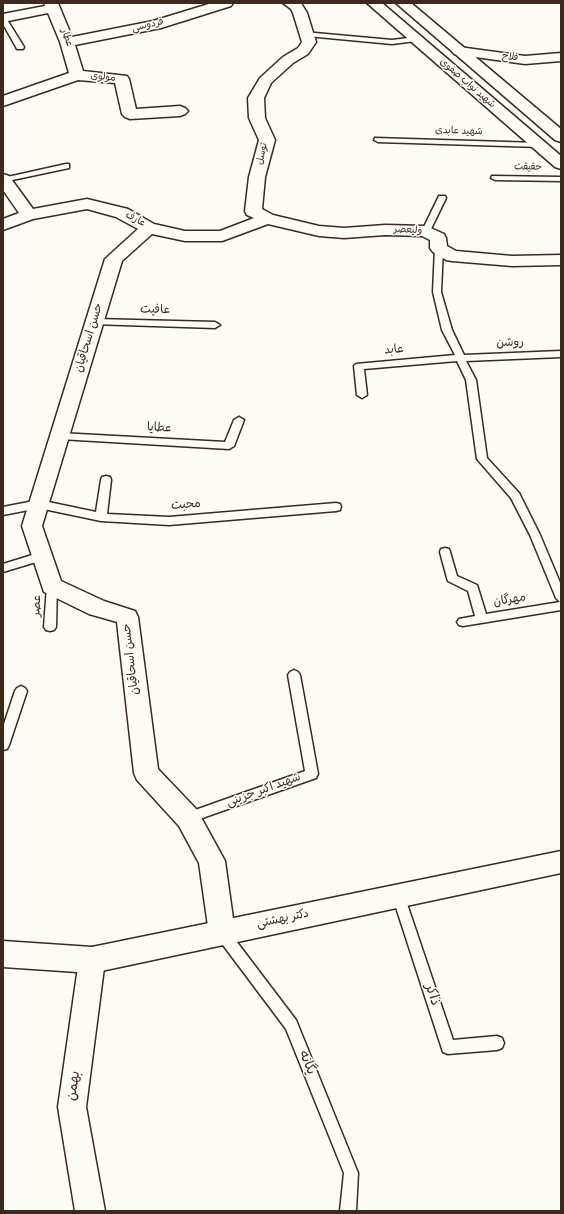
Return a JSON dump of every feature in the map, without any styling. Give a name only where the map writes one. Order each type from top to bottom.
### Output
[{"type":"street","name":"فردوسی","points":[[67,42],[156,25],[226,3]]},
{"type":"street","points":[[290,3],[296,6],[300,13],[307,34]]},
{"type":"street","name":"شهید نواب صفوی","points":[[374,3],[561,164]]},
{"type":"street","name":"شهید نواب صفوی","points":[[403,3],[561,136]]},
{"type":"street","name":"عطار","points":[[53,6],[67,42],[77,75]]},
{"type":"street","points":[[3,18],[53,6]]},
{"type":"street","name":"توسل","points":[[267,219],[253,211],[257,177],[267,140],[257,118],[256,98],[265,81],[288,60],[302,51],[309,42],[307,34]]},
{"type":"street","name":"فلاح","points":[[459,51],[525,60],[561,56]]},
{"type":"street","name":"مولوی","points":[[3,101],[77,75],[122,80],[130,114],[180,111]]},
{"type":"street","points":[[3,179],[29,215]]},
{"type":"street","name":"عارف","points":[[3,225],[29,215],[87,204],[122,213],[149,228],[185,236],[222,236],[267,219]]},
{"type":"street","name":"ولیعصر","points":[[267,219],[319,231],[344,233],[384,230],[426,231],[438,238],[439,248]]},
{"type":"street","name":"حسن اسحاقیان","points":[[149,228],[114,259],[32,526],[52,586],[97,608],[127,617],[146,773],[188,818],[212,861],[222,933]]},
{"type":"street","points":[[439,248],[452,256],[512,261],[561,260]]},
{"type":"street","name":"دکتر بهشتی","points":[[3,954],[92,960],[561,862]]},
{"type":"street","name":"بهمن","points":[[90,1211],[72,1107],[92,960]]},
{"type":"lane","points":[[3,18],[20,48]]},
{"type":"lane","points":[[307,34],[392,42],[416,39]]},
{"type":"lane","name":"شهید عابدی","points":[[378,140],[538,145]]},
{"type":"lane","points":[[3,179],[66,166]]},
{"type":"lane","name":"حقیقت","points":[[495,178],[561,179]]},
{"type":"lane","points":[[426,231],[442,198]]},
{"type":"lane","points":[[439,248],[437,292],[447,330],[471,380],[482,458],[516,496],[535,535],[560,595]]},
{"type":"lane","name":"عافیت","points":[[95,322],[215,325]]},
{"type":"lane","name":"روشن","points":[[460,358],[561,354]]},
{"type":"lane","name":"عابد","points":[[362,395],[359,366],[460,358]]},
{"type":"lane","name":"عطایا","points":[[60,436],[229,446],[239,420]]},
{"type":"lane","points":[[101,517],[106,480]]},
{"type":"lane","points":[[3,511],[39,504]]},
{"type":"lane","name":"محبت","points":[[39,504],[101,517],[169,521],[336,507]]},
{"type":"lane","points":[[444,552],[452,578],[473,588],[482,619]]},
{"type":"lane","points":[[3,568],[42,556]]},
{"type":"lane","name":"عصر","points":[[50,627],[52,586]]},
{"type":"lane","name":"مهرگان","points":[[463,622],[561,606]]},
{"type":"lane","name":"شهید اکبر جزینی","points":[[188,818],[312,774],[294,675]]},
{"type":"lane","points":[[3,745],[21,691]]},
{"type":"lane","name":"ذاکر","points":[[398,895],[448,1047],[497,1043]]},
{"type":"lane","name":"یگانه","points":[[222,933],[291,1025],[351,1173],[348,1211]]}]
